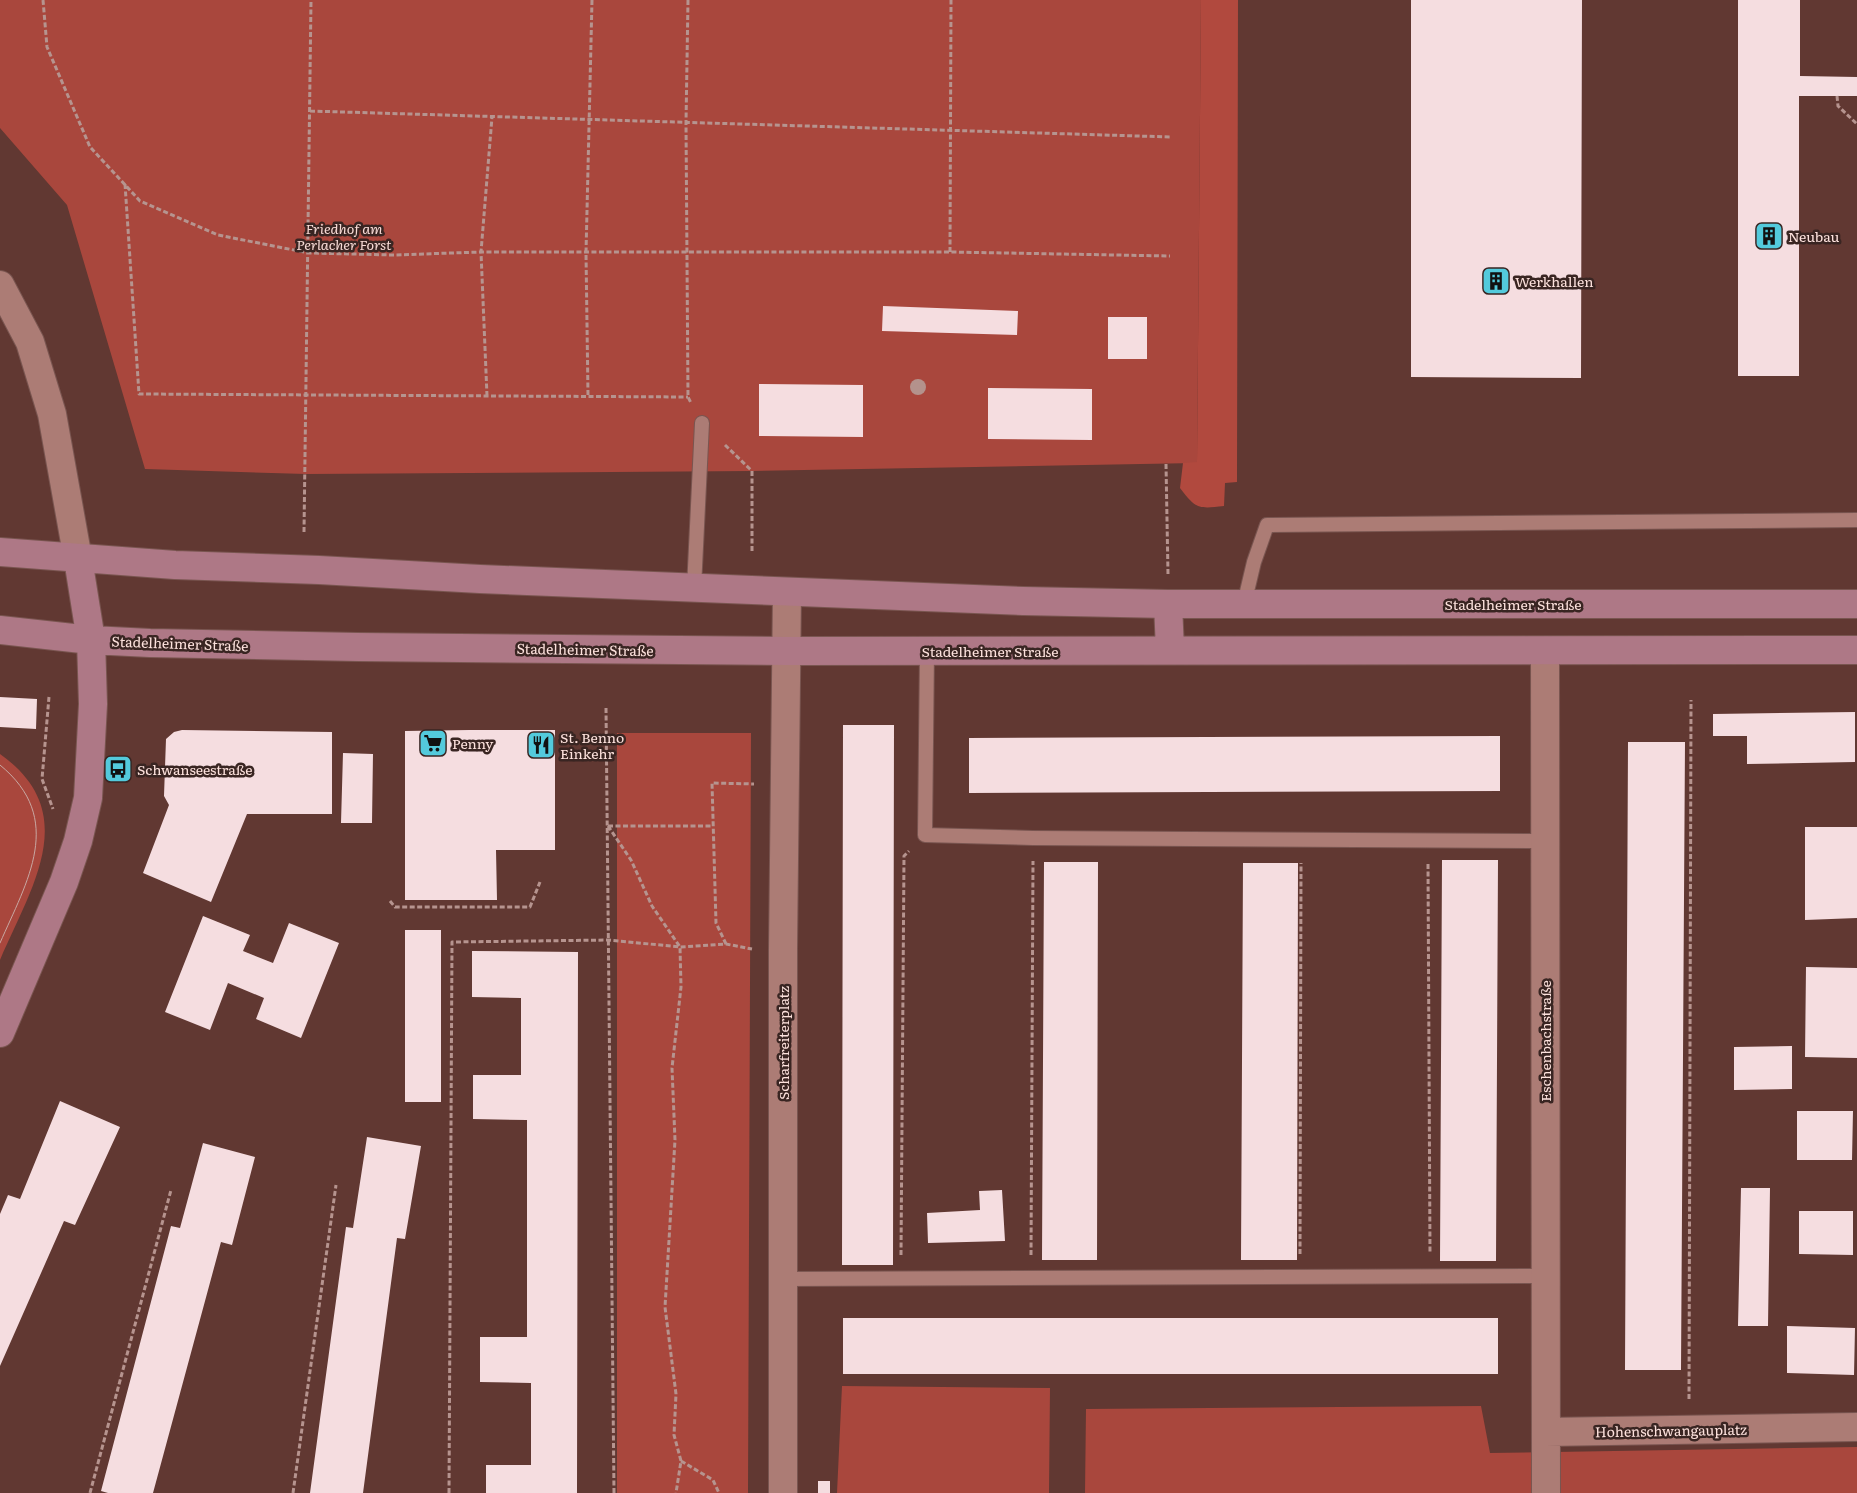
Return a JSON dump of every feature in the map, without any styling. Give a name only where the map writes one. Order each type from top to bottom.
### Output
[{"type":"main road","name":"Stadelheimer Straße","points":[[0,552],[175,565],[787,592],[1168,604],[1857,604]]},
{"type":"main road","points":[[0,1034],[64,882],[78,841],[88,798],[93,704],[91,640],[78,559]]},
{"type":"main road","points":[[1168,604],[1170,650]]},
{"type":"main road","name":"Stadelheimer Straße","points":[[0,630],[91,640],[358,647],[787,652],[1857,650]]},
{"type":"street","points":[[0,285],[30,342],[52,414],[78,559]]},
{"type":"street","name":"Scharfreiterplatz","points":[[783,1493],[783,950],[787,592]]},
{"type":"street","name":"Eschenbachstraße","points":[[1545,651],[1546,1432]]},
{"type":"street","name":"Hohenschwangauplatz","points":[[1546,1432],[1857,1427]]},
{"type":"street","points":[[1546,1432],[1546,1493]]},
{"type":"lane","points":[[694,588],[702,423]]},
{"type":"lane","points":[[1244,604],[1254,562],[1267,525],[1857,520]]},
{"type":"lane","points":[[927,651],[925,835],[1033,838],[1546,841]]},
{"type":"lane","points":[[783,1279],[1545,1276]]},
{"type":"path","points":[[43,0],[47,47],[90,147],[140,201],[218,235],[309,253],[394,255],[481,252],[950,252],[1170,256]]},
{"type":"path","points":[[304,532],[311,0]]},
{"type":"path","points":[[588,395],[586,253],[592,0]]},
{"type":"path","points":[[125,184],[139,394],[688,397],[686,253],[688,0]]},
{"type":"path","points":[[950,252],[951,0]]},
{"type":"path","points":[[1837,96],[1838,106],[1857,124]]},
{"type":"path","points":[[310,112],[1171,137]]},
{"type":"path","points":[[486,396],[481,252],[492,116]]},
{"type":"path","points":[[1166,464],[1168,604]]},
{"type":"path","points":[[752,471],[752,552]]},
{"type":"path","points":[[49,697],[42,779],[54,812]]},
{"type":"path","points":[[1689,1430],[1691,700]]},
{"type":"path","points":[[606,708],[614,1493]]},
{"type":"path","points":[[726,944],[716,923],[712,783],[785,784]]},
{"type":"path","points":[[607,826],[713,826]]},
{"type":"path","points":[[607,826],[631,860],[652,906],[680,947],[681,987],[672,1068],[675,1140],[665,1307],[676,1394],[674,1434],[682,1461],[676,1493]]},
{"type":"path","points":[[901,1278],[904,856],[925,835]]},
{"type":"path","points":[[1031,1278],[1033,838]]},
{"type":"path","points":[[1300,1277],[1301,840]]},
{"type":"path","points":[[1427,840],[1430,1276]]},
{"type":"path","points":[[390,901],[395,907],[530,907],[540,882]]},
{"type":"path","points":[[449,1493],[452,942],[609,940],[680,947],[726,944],[742,949],[783,950]]},
{"type":"path","points":[[294,1493],[336,1185]]},
{"type":"path","points":[[90,1493],[170,1190]]},
{"type":"path","points":[[682,1461],[713,1480],[719,1493]]},
{"type":"green space","name":"Friedhof am Perlacher Forst","points":[[0,0],[1201,0],[1197,463],[752,471],[306,474],[145,469],[67,205],[0,128]]},
{"type":"green space","points":[[617,733],[751,733],[748,1493],[617,1493]]},
{"type":"green space","points":[[0,754],[25,777],[39,801],[45,826],[43,852],[36,878],[0,960]]},
{"type":"green space","points":[[842,1386],[1050,1388],[1049,1493],[837,1493]]},
{"type":"green space","points":[[1481,1406],[1490,1453],[1857,1447],[1857,1493],[1085,1493],[1086,1409]]},
{"type":"shaded area","points":[[1201,0],[1238,0],[1237,482],[1225,483],[1224,506],[1208,507],[1194,504],[1180,488],[1183,463],[1197,462]]},
{"type":"building","name":"Werkhallen","points":[[1411,0],[1582,0],[1581,378],[1411,377]]},
{"type":"building","name":"Neubau","points":[[1738,0],[1800,0],[1800,76],[1857,77],[1857,96],[1799,96],[1799,376],[1738,376]]},
{"type":"building","points":[[883,306],[1018,311],[1017,335],[882,331]]},
{"type":"building","points":[[1108,317],[1147,317],[1147,359],[1108,359]]},
{"type":"building","points":[[759,384],[863,385],[863,437],[759,436]]},
{"type":"building","points":[[988,388],[1092,389],[1092,440],[988,439]]},
{"type":"building","points":[[0,697],[37,699],[36,729],[0,727]]},
{"type":"building","points":[[1855,712],[1855,762],[1747,764],[1747,736],[1713,736],[1713,714]]},
{"type":"building","points":[[843,725],[894,725],[893,1265],[842,1265]]},
{"type":"building","points":[[182,730],[332,732],[332,814],[247,814],[211,902],[143,873],[169,805],[164,796],[166,739],[174,732]]},
{"type":"building","points":[[555,730],[555,850],[496,850],[497,900],[405,900],[405,731]]},
{"type":"building","points":[[1500,736],[1500,791],[969,793],[969,738]]},
{"type":"building","points":[[1628,742],[1685,742],[1681,1370],[1625,1370]]},
{"type":"building","points":[[343,753],[373,754],[372,823],[341,823]]},
{"type":"building","points":[[1805,827],[1857,827],[1857,918],[1805,920]]},
{"type":"building","points":[[1442,860],[1498,860],[1496,1261],[1440,1261]]},
{"type":"building","points":[[1044,862],[1098,862],[1097,1260],[1042,1260]]},
{"type":"building","points":[[1243,863],[1298,863],[1297,1260],[1241,1260]]},
{"type":"building","points":[[203,916],[250,935],[243,951],[273,963],[289,923],[339,943],[301,1038],[256,1019],[264,998],[228,983],[210,1030],[165,1012]]},
{"type":"building","points":[[405,930],[441,930],[441,1102],[405,1102]]},
{"type":"building","points":[[472,951],[578,952],[577,1493],[486,1493],[486,1465],[531,1465],[531,1383],[480,1382],[480,1337],[527,1337],[527,1120],[473,1119],[473,1075],[521,1075],[521,998],[472,997]]},
{"type":"building","points":[[1806,967],[1857,968],[1857,1058],[1805,1057]]},
{"type":"building","points":[[1792,1046],[1792,1089],[1734,1090],[1734,1047]]},
{"type":"building","points":[[60,1101],[120,1127],[75,1225],[64,1221],[0,1366],[0,1214],[8,1195],[20,1199]]},
{"type":"building","points":[[1797,1111],[1853,1111],[1852,1160],[1797,1160]]},
{"type":"building","points":[[367,1137],[421,1146],[405,1239],[397,1238],[363,1493],[310,1493],[346,1227],[353,1228]]},
{"type":"building","points":[[203,1143],[255,1157],[232,1245],[221,1242],[153,1493],[108,1493],[101,1491],[171,1226],[180,1228]]},
{"type":"building","points":[[1741,1188],[1770,1188],[1768,1326],[1738,1326]]},
{"type":"building","points":[[1002,1190],[1005,1241],[928,1243],[927,1213],[980,1210],[979,1191]]},
{"type":"building","points":[[1799,1211],[1853,1211],[1853,1255],[1799,1254]]},
{"type":"building","points":[[843,1318],[1498,1318],[1498,1374],[843,1374]]},
{"type":"building","points":[[1787,1326],[1855,1328],[1854,1375],[1787,1373]]},
{"type":"building","points":[[818,1481],[830,1481],[830,1493],[818,1493]]},
{"type":"tram line","points":[[0,765],[20,786],[32,807],[36,829],[35,851],[29,874],[21,897],[0,943]]},
{"type":"place","name":"Neubau","points":[[1769,236]]},
{"type":"place","name":"Werkhallen","points":[[1496,281]]},
{"type":"place","name":"Penny","points":[[433,743]]},
{"type":"place","name":"St. Benno Einkehr","points":[[541,745]]},
{"type":"place","name":"Schwanseestraße","points":[[118,769]]}]
